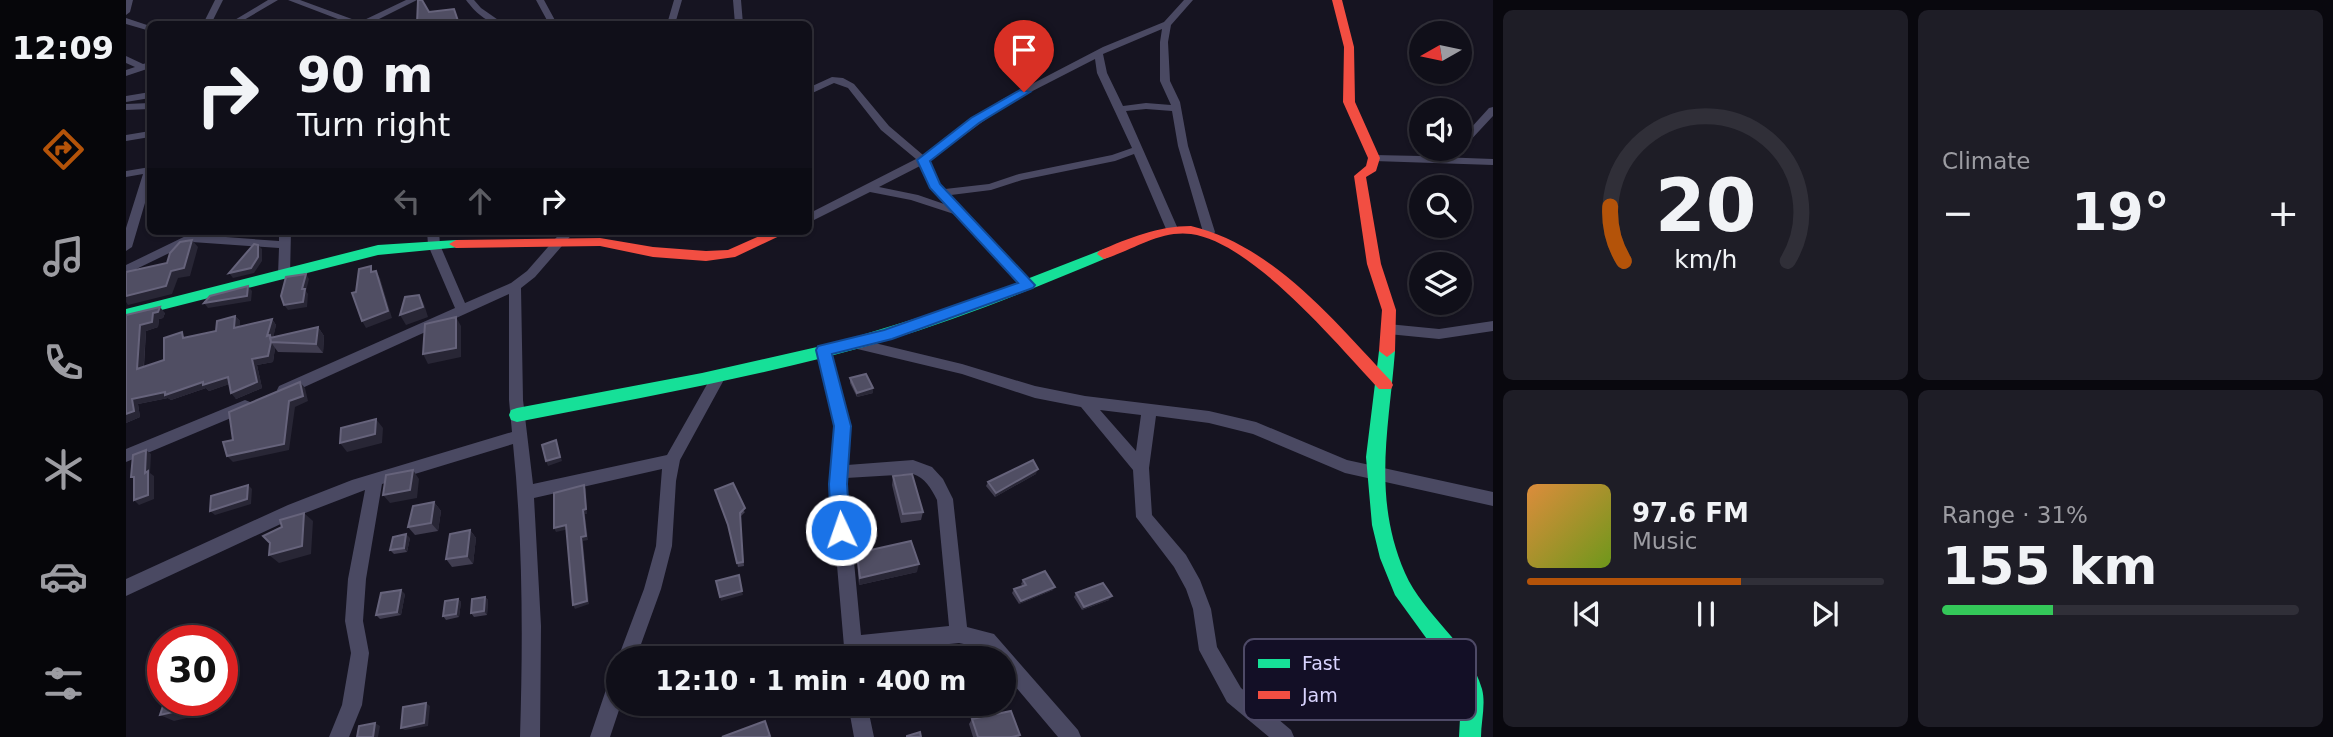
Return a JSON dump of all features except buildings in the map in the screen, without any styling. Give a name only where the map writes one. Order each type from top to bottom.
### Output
[{"type":"street","points":[[126,12],[129,0]]},
{"type":"street","points":[[208,21],[219,0]]},
{"type":"street","points":[[237,21],[274,0]]},
{"type":"street","points":[[292,0],[338,21]]},
{"type":"street","points":[[312,8],[329,0]]},
{"type":"street","points":[[369,21],[413,0]]},
{"type":"street","points":[[470,0],[496,21]]},
{"type":"street","points":[[540,0],[551,21]]},
{"type":"street","points":[[672,21],[678,0]]},
{"type":"street","points":[[737,0],[739,21]]},
{"type":"street","points":[[812,217],[923,160],[1003,102],[1098,54],[1167,24],[1189,0]]},
{"type":"street","points":[[1337,0],[1349,47],[1349,102],[1374,159],[1372,168],[1360,176],[1374,264],[1389,310],[1385,385],[1375,472],[1378,505],[1395,574],[1418,614],[1438,639]]},
{"type":"street","points":[[126,21],[147,28]]},
{"type":"street","points":[[1167,24],[1164,42],[1165,80],[1172,93],[1183,146],[1209,232]]},
{"type":"street","points":[[1098,54],[1102,73],[1172,229]]},
{"type":"street","points":[[127,65],[147,67]]},
{"type":"street","points":[[812,90],[832,80],[840,80],[851,86],[885,128],[923,160],[934,185],[1028,285]]},
{"type":"street","points":[[126,99],[147,96]]},
{"type":"street","points":[[126,107],[147,106]]},
{"type":"street","points":[[1120,109],[1146,106],[1176,108]]},
{"type":"street","points":[[1472,131],[1493,110]]},
{"type":"street","points":[[1472,137],[1493,127]]},
{"type":"street","points":[[126,138],[147,134]]},
{"type":"street","points":[[943,193],[991,187],[1019,177],[1115,158],[1138,149]]},
{"type":"street","points":[[1374,159],[1493,162]]},
{"type":"street","points":[[126,174],[147,170]]},
{"type":"street","points":[[126,247],[147,180]]},
{"type":"street","points":[[866,188],[914,197],[960,214]]},
{"type":"street","points":[[517,415],[719,376],[854,343],[936,318],[1172,229],[1209,232],[1227,239],[1276,277],[1345,342],[1385,385]]},
{"type":"street","points":[[126,270],[197,235]]},
{"type":"street","points":[[284,275],[285,235]]},
{"type":"street","points":[[126,314],[284,275],[332,260],[434,238],[564,236],[653,252],[706,257],[730,254],[774,235]]},
{"type":"street","points":[[126,456],[266,398],[515,286],[531,274],[564,236]]},
{"type":"street","points":[[191,238],[285,245]]},
{"type":"street","points":[[434,238],[462,310]]},
{"type":"street","points":[[515,286],[517,415],[526,493],[532,626],[530,737]]},
{"type":"street","points":[[1388,330],[1439,334],[1493,326]]},
{"type":"street","points":[[854,343],[962,369],[1035,392],[1085,402],[1209,417],[1256,428],[1345,466],[1493,499]]},
{"type":"street","points":[[824,350],[842,426],[838,484],[853,646]]},
{"type":"street","points":[[632,646],[664,544],[666,499],[672,460],[693,420],[712,393],[719,376]]},
{"type":"street","points":[[1085,402],[1141,468]]},
{"type":"street","points":[[1149,411],[1141,468],[1144,517],[1180,561],[1194,586],[1202,609],[1208,650],[1234,695],[1244,703]]},
{"type":"street","points":[[126,588],[294,510],[375,479],[519,436]]},
{"type":"street","points":[[526,493],[672,460]]},
{"type":"street","points":[[840,472],[913,467],[926,472],[937,484],[945,499],[949,526],[959,634]]},
{"type":"street","points":[[339,737],[352,705],[360,653],[354,621],[357,579],[375,479]]},
{"type":"street","points":[[884,646],[959,634],[988,639],[1071,737]]},
{"type":"street","points":[[600,737],[607,716]]},
{"type":"street","points":[[861,716],[864,737]]},
{"type":"street","points":[[1264,720],[1284,737]]},
{"type":"traffic: fast","points":[[126,314],[378,250],[456,244]]},
{"type":"traffic: fast","points":[[517,415],[702,379],[839,348],[968,308],[1104,254]]},
{"type":"traffic: fast","points":[[1387,351],[1375,457],[1381,525],[1402,588],[1439,639]]},
{"type":"traffic: fast","points":[[1470,737],[1471,720]]},
{"type":"traffic: jam","points":[[1337,0],[1349,47],[1349,102],[1374,158],[1372,168],[1360,176],[1374,264],[1389,310],[1387,351]]},
{"type":"traffic: jam","points":[[1104,254],[1168,231],[1191,230],[1214,236],[1267,269],[1321,318],[1385,385]]},
{"type":"traffic: jam","points":[[456,244],[600,242],[653,252],[706,256],[730,254],[774,235]]},
{"type":"route","points":[[841,530],[838,484],[842,426],[824,350],[886,335],[1028,285],[934,185],[929,166],[923,160],[1003,102],[1024,92]]}]
